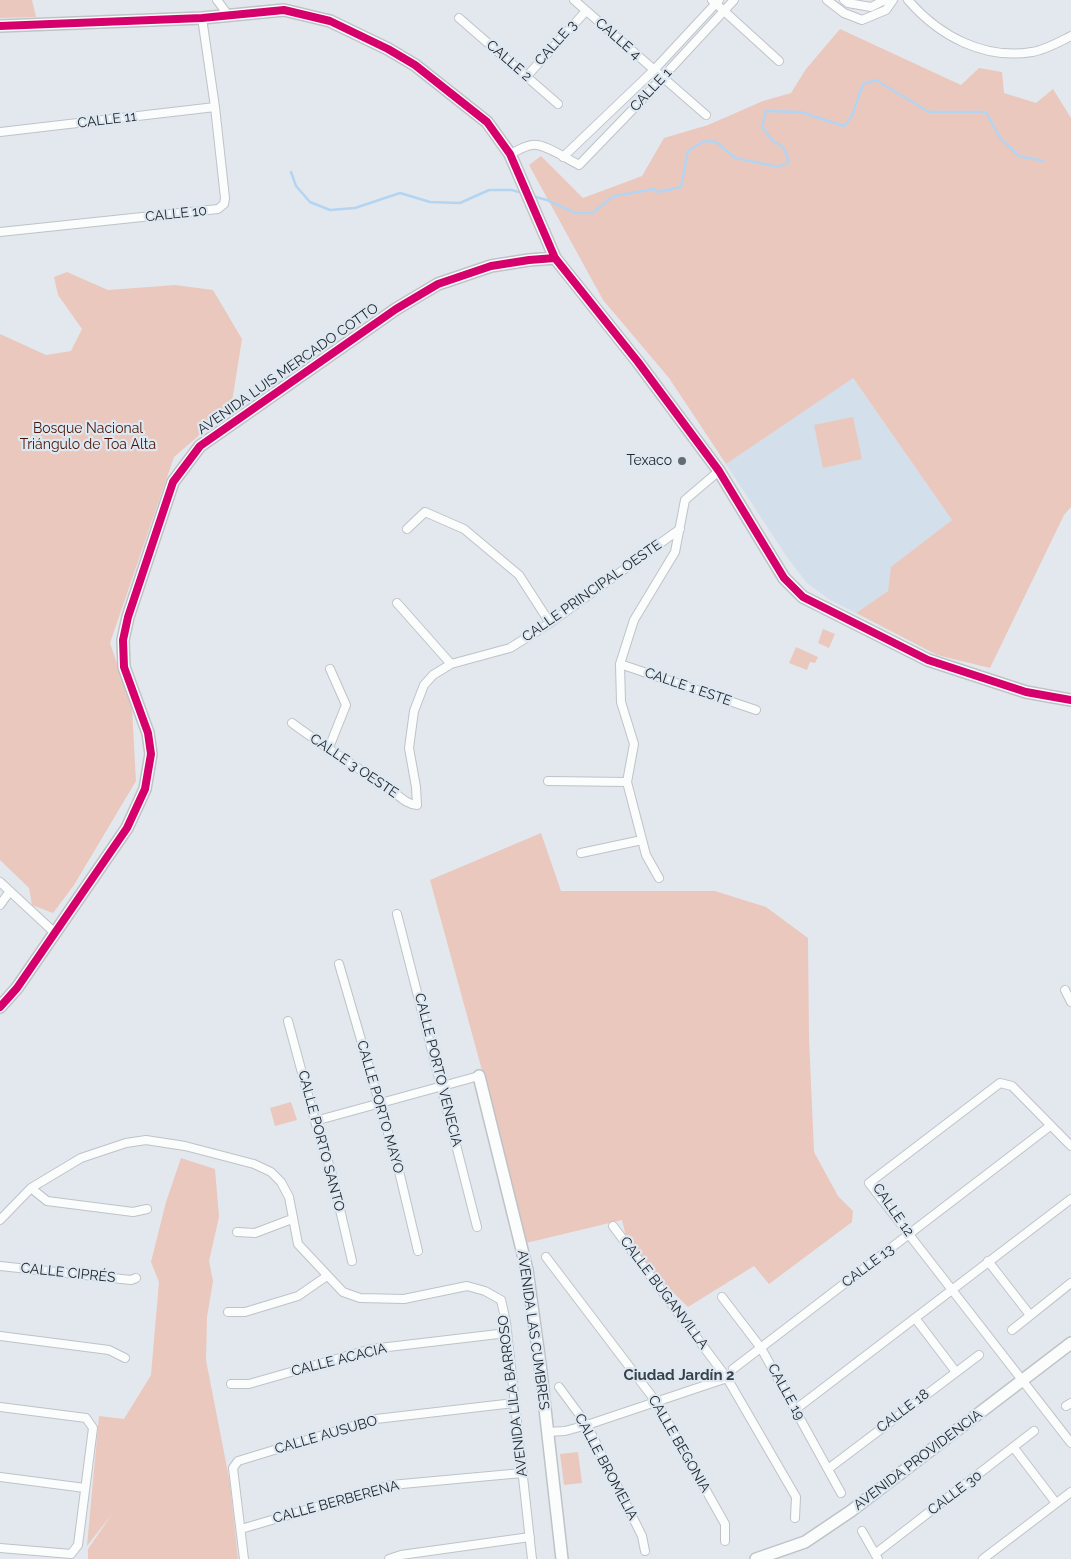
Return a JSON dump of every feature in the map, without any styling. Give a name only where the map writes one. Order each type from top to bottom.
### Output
[{"type":"street","points":[[218,0],[228,15]]},
{"type":"street","name":"CALLE 4","points":[[574,0],[706,115]]},
{"type":"street","name":"CALLE 1","points":[[510,154],[534,144],[547,148],[579,165],[734,0]]},
{"type":"street","points":[[827,0],[844,13],[862,20],[886,10],[893,0]]},
{"type":"street","points":[[844,0],[848,3],[871,7],[885,0]]},
{"type":"street","points":[[908,0],[938,28],[963,44],[985,50],[1007,54],[1034,52],[1071,36]]},
{"type":"street","points":[[716,1],[779,60]]},
{"type":"street","name":"CALLE 1","points":[[563,157],[654,70],[716,1]]},
{"type":"street","points":[[0,26],[202,18],[284,10],[330,21],[388,49],[415,65],[487,122],[510,154],[556,258],[638,362],[719,471],[784,578],[803,597],[928,660],[1026,692],[1071,700]]},
{"type":"street","name":"CALLE 3","points":[[526,76],[586,11]]},
{"type":"street","name":"CALLE 10","points":[[0,232],[218,209],[224,204],[225,198],[215,107],[202,18]]},
{"type":"street","name":"CALLE 2","points":[[459,18],[558,104]]},
{"type":"street","name":"CALLE 11","points":[[0,132],[215,107]]},
{"type":"street","name":"AVENIDA LUIS MERCADO COTTO","points":[[0,1007],[17,988],[127,828],[145,789],[151,754],[148,732],[124,668],[123,640],[131,608],[173,482],[200,446],[396,309],[438,284],[492,266],[556,258]]},
{"type":"street","points":[[659,878],[646,855],[627,782],[634,744],[621,702],[620,664],[634,620],[675,552],[685,500],[719,471]]},
{"type":"street","points":[[407,529],[425,512],[464,529],[519,575],[550,624]]},
{"type":"street","name":"CALLE PRINCIPAL OESTE","points":[[417,805],[416,787],[409,748],[414,711],[424,685],[433,675],[451,664],[510,648],[550,624],[680,530]]},
{"type":"street","points":[[397,603],[451,664]]},
{"type":"street","name":"CALLE 1 ESTE","points":[[620,664],[756,710]]},
{"type":"street","points":[[328,750],[346,705],[330,669]]},
{"type":"street","name":"CALLE 3 OESTE","points":[[292,723],[328,750],[391,790],[409,804],[417,805]]},
{"type":"street","points":[[548,781],[627,782]]},
{"type":"street","points":[[581,853],[642,840]]},
{"type":"street","points":[[0,882],[55,932]]},
{"type":"street","points":[[0,905],[10,891]]},
{"type":"street","name":"CALLE PORTO VENECIA","points":[[397,914],[477,1227]]},
{"type":"street","name":"CALLE PORTO MAYO","points":[[339,964],[398,1166],[418,1250]]},
{"type":"street","points":[[1065,990],[1071,1002]]},
{"type":"street","name":"CALLE PORTO SANTO","points":[[288,1020],[315,1121],[331,1171],[352,1261]]},
{"type":"street","points":[[315,1121],[479,1076]]},
{"type":"street","name":"AVENIDA LAS CUMBRES","points":[[479,1076],[527,1270],[540,1364],[562,1559]]},
{"type":"street","name":"CALLE 12","points":[[1071,1146],[1012,1086],[1000,1083],[870,1183],[1071,1443]]},
{"type":"street","name":"CALLE 13","points":[[732,1369],[1050,1126]]},
{"type":"street","name":"AVENIDA LILA BARROSO","points":[[0,1220],[32,1188],[81,1158],[126,1143],[146,1140],[186,1146],[254,1164],[271,1172],[281,1182],[289,1197],[298,1244],[343,1292],[360,1298],[404,1299],[467,1286],[485,1290],[500,1300],[507,1334],[532,1559]]},
{"type":"street","points":[[32,1188],[47,1201],[133,1212],[147,1209]]},
{"type":"street","points":[[796,1409],[1071,1199]]},
{"type":"street","points":[[237,1232],[255,1233],[292,1219]]},
{"type":"street","name":"CALLE BUGANVILLA","points":[[614,1226],[727,1378],[796,1497],[795,1518]]},
{"type":"street","name":"CALLE BEGONIA","points":[[546,1257],[657,1403],[725,1524],[725,1541]]},
{"type":"street","points":[[988,1261],[1030,1315]]},
{"type":"street","name":"CALLE CIPRÉS","points":[[0,1266],[131,1280],[136,1278]]},
{"type":"street","points":[[228,1312],[245,1312],[298,1296],[327,1276]]},
{"type":"street","points":[[1012,1330],[1071,1283]]},
{"type":"street","name":"CALLE 19","points":[[722,1297],[761,1348],[841,1493]]},
{"type":"street","points":[[915,1318],[956,1372]]},
{"type":"street","name":"CALLE ACACIA","points":[[231,1384],[248,1384],[371,1349],[507,1334]]},
{"type":"street","points":[[0,1336],[109,1350],[125,1358]]},
{"type":"street","name":"AVENIDA PROVIDENCIA","points":[[756,1559],[804,1542],[851,1511],[1071,1343]]},
{"type":"street","name":"CALLE 18","points":[[828,1469],[979,1355]]},
{"type":"street","points":[[547,1432],[565,1431],[588,1425],[727,1378]]},
{"type":"street","name":"CALLE BROMELIA","points":[[559,1387],[588,1425],[642,1536],[646,1551]]},
{"type":"street","name":"CALLE AUSUBO","points":[[244,1559],[233,1468],[238,1461],[376,1419],[514,1403]]},
{"type":"street","points":[[0,1406],[86,1418],[92,1428],[78,1545],[71,1554],[0,1548]]},
{"type":"street","name":"CALLE 30","points":[[877,1556],[1034,1431]]},
{"type":"street","points":[[1014,1448],[1056,1503]]},
{"type":"street","name":"CALLE BERBERENA","points":[[241,1529],[391,1484],[522,1473]]},
{"type":"street","points":[[0,1477],[85,1488]]},
{"type":"street","points":[[983,1559],[1071,1492]]},
{"type":"street","points":[[862,1532],[877,1556]]},
{"type":"street","points":[[389,1559],[401,1555],[530,1537]]},
{"type":"shaded area","points":[[852,377],[952,520],[892,567],[888,591],[856,613],[830,600],[807,583],[789,560],[726,464]]},
{"type":"green space","points":[[0,0],[32,0],[36,17],[0,18]]},
{"type":"green space","points":[[840,29],[961,85],[979,68],[1002,72],[1004,93],[1036,103],[1053,89],[1071,118],[1071,507],[1064,515],[990,668],[937,655],[856,613],[888,591],[891,567],[952,520],[853,378],[726,464],[669,378],[603,300],[529,165],[541,156],[583,198],[642,176],[664,138],[708,125],[763,101],[791,93],[806,69]]},
{"type":"green space","name":"Bosque Nacional Triángulo de Toa Alta","points":[[67,272],[108,290],[175,285],[213,290],[242,339],[231,408],[174,457],[110,643],[132,708],[136,781],[74,885],[53,913],[32,905],[29,888],[0,860],[0,334],[46,355],[71,351],[82,329],[58,295],[54,277]]},
{"type":"green space","points":[[853,417],[862,459],[823,468],[814,425]]},
{"type":"green space","points":[[823,629],[835,634],[829,648],[818,643]]},
{"type":"green space","points":[[796,647],[818,657],[815,663],[810,662],[807,670],[789,663]]},
{"type":"green space","points":[[541,833],[561,891],[715,891],[766,907],[808,938],[809,1038],[814,1152],[838,1196],[853,1211],[852,1222],[769,1284],[754,1266],[688,1307],[629,1249],[622,1220],[526,1243],[483,1074],[430,880]]},
{"type":"green space","points":[[291,1102],[297,1120],[275,1126],[270,1108]]},
{"type":"green space","points":[[181,1158],[215,1169],[219,1217],[209,1261],[213,1281],[207,1317],[206,1360],[230,1483],[238,1559],[88,1559],[88,1549],[112,1514],[87,1546],[99,1416],[124,1419],[151,1375],[159,1282],[151,1262],[166,1202]]},
{"type":"green space","points":[[578,1452],[582,1483],[564,1485],[560,1454]]},
{"type":"waterway","points":[[532,196],[547,200],[575,213],[592,213],[614,196],[654,189],[658,192],[681,187],[688,151],[704,141],[716,142],[735,158],[779,167],[789,162],[784,148],[772,140],[762,127],[766,111],[801,112],[844,126],[852,116],[863,84],[876,80],[929,112],[986,112],[1000,138],[1019,156],[1044,161]]},
{"type":"waterway","points":[[291,172],[296,186],[310,202],[330,210],[355,208],[400,193],[430,202],[460,203],[489,190],[512,190],[522,193]]},
{"type":"cycle path","points":[[0,26],[202,18],[284,10],[330,21],[388,49],[415,65],[487,122],[510,154],[555,258],[638,362],[719,471],[784,578],[803,597],[928,660],[1026,692],[1071,700]]},
{"type":"cycle path","points":[[0,1007],[17,988],[127,828],[145,789],[151,754],[148,733],[124,667],[123,640],[128,617],[173,482],[200,446],[396,309],[438,284],[491,266],[555,258]]},
{"type":"place","name":"Texaco","points":[[682,461]]},
{"type":"district","name":"Ciudad Jardín 2","points":[[679,1375]]}]
